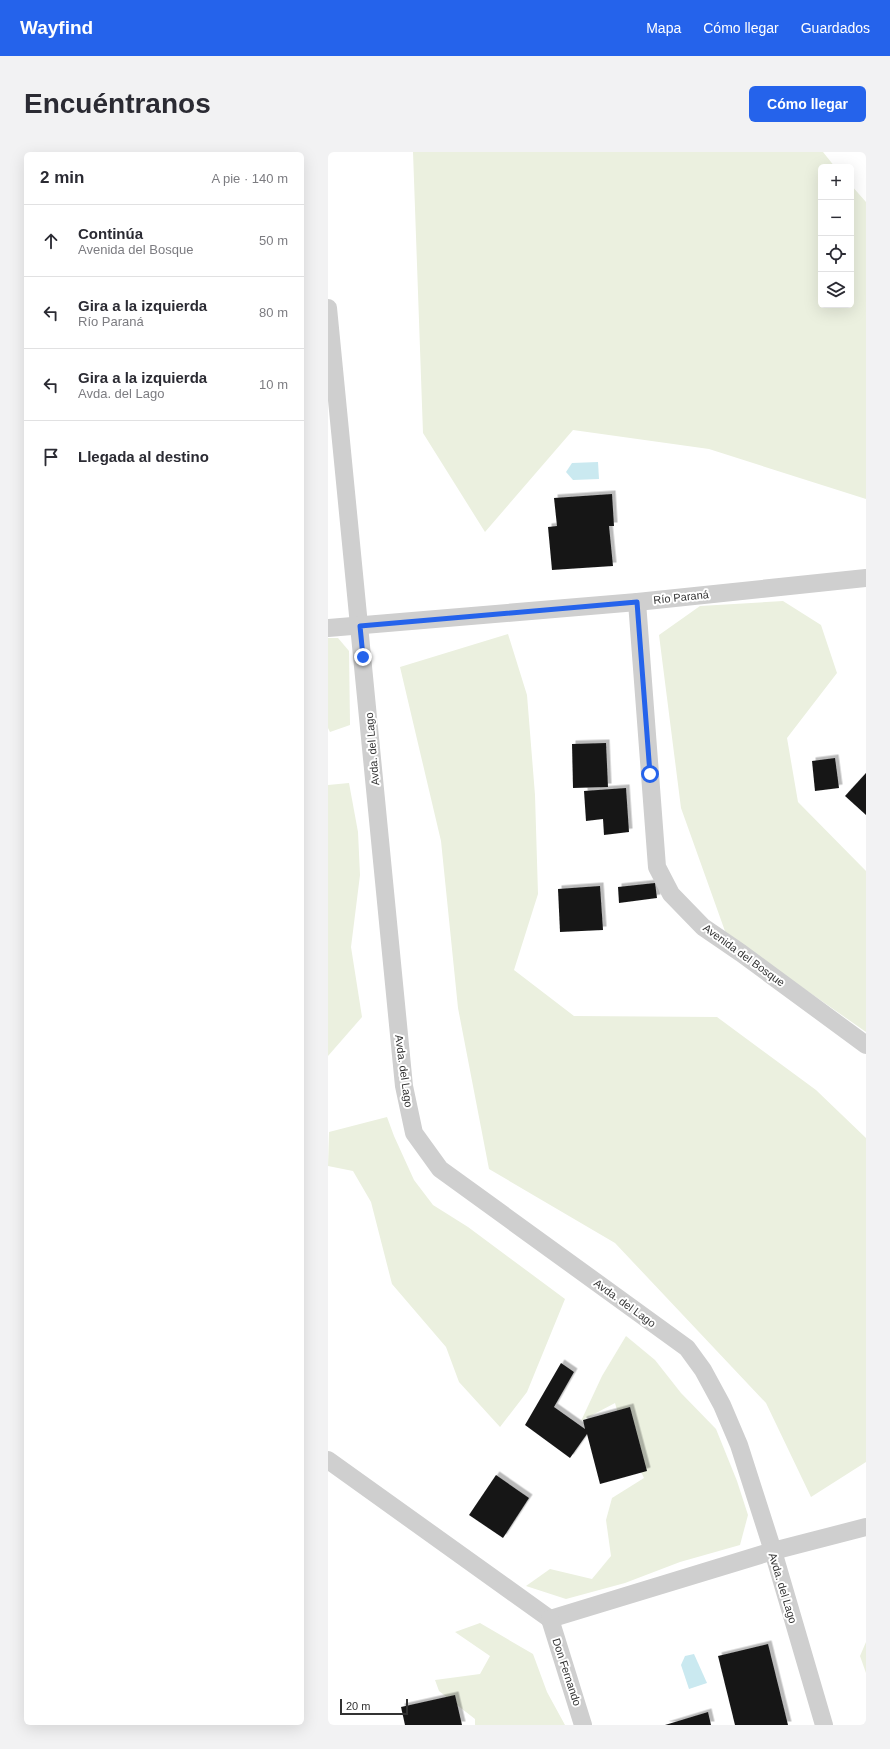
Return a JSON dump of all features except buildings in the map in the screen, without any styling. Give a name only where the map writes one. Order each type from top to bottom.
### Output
[{"type":"street","name":"Avda. del Lago","points":[[328,308],[404,1086],[414,1133],[440,1169],[687,1348],[703,1370],[722,1405],[738,1445],[773,1551],[824,1725]]},
{"type":"street","name":"Río Paraná","points":[[328,628],[637,602],[866,578]]},
{"type":"street","name":"Avenida del Bosque","points":[[637,602],[657,867],[671,894],[703,927],[741,953],[866,1045]]},
{"type":"street","points":[[328,1460],[550,1618],[773,1551],[866,1527]]},
{"type":"street","name":"Don Fernando","points":[[550,1618],[583,1725]]},
{"type":"green space","points":[[413,152],[823,152],[833,164],[818,164],[818,308],[854,308],[854,188],[866,202],[866,499],[709,449],[573,430],[485,532],[423,433]]},
{"type":"green space","points":[[783,601],[821,625],[837,673],[787,738],[798,802],[866,871],[866,1032],[726,934],[681,808],[659,635],[700,606]]},
{"type":"green space","points":[[508,634],[527,695],[535,795],[538,894],[514,970],[574,1016],[717,1017],[816,1090],[866,1138],[866,1462],[811,1497],[766,1403],[615,1243],[489,1169],[458,1008],[441,841],[400,667]]},
{"type":"green space","points":[[328,638],[338,638],[349,651],[350,725],[330,732],[328,728]]},
{"type":"green space","points":[[349,783],[358,832],[360,875],[351,947],[362,1017],[328,1056],[328,785]]},
{"type":"green space","points":[[387,1117],[414,1180],[433,1205],[468,1227],[565,1299],[527,1392],[500,1427],[459,1382],[446,1347],[392,1284],[371,1202],[353,1171],[328,1166],[329,1132]]},
{"type":"green space","points":[[626,1336],[655,1360],[681,1393],[716,1429],[737,1481],[748,1515],[740,1545],[680,1562],[625,1583],[566,1599],[526,1586],[550,1569],[592,1579],[611,1556],[606,1520],[612,1498],[644,1478],[626,1441],[615,1403],[581,1421],[602,1376]]},
{"type":"green space","points":[[480,1623],[533,1654],[547,1692],[565,1725],[475,1725],[475,1719],[439,1691],[435,1680],[480,1674],[490,1656],[455,1632]]},
{"type":"green space","points":[[866,1642],[866,1673],[860,1656]]},
{"type":"water","points":[[598,462],[599,479],[573,480],[566,472],[572,463]]},
{"type":"water","points":[[694,1654],[707,1683],[689,1689],[681,1665],[685,1656]]},
{"type":"route","points":[[363,657],[360,626],[637,602],[650,774]]}]
